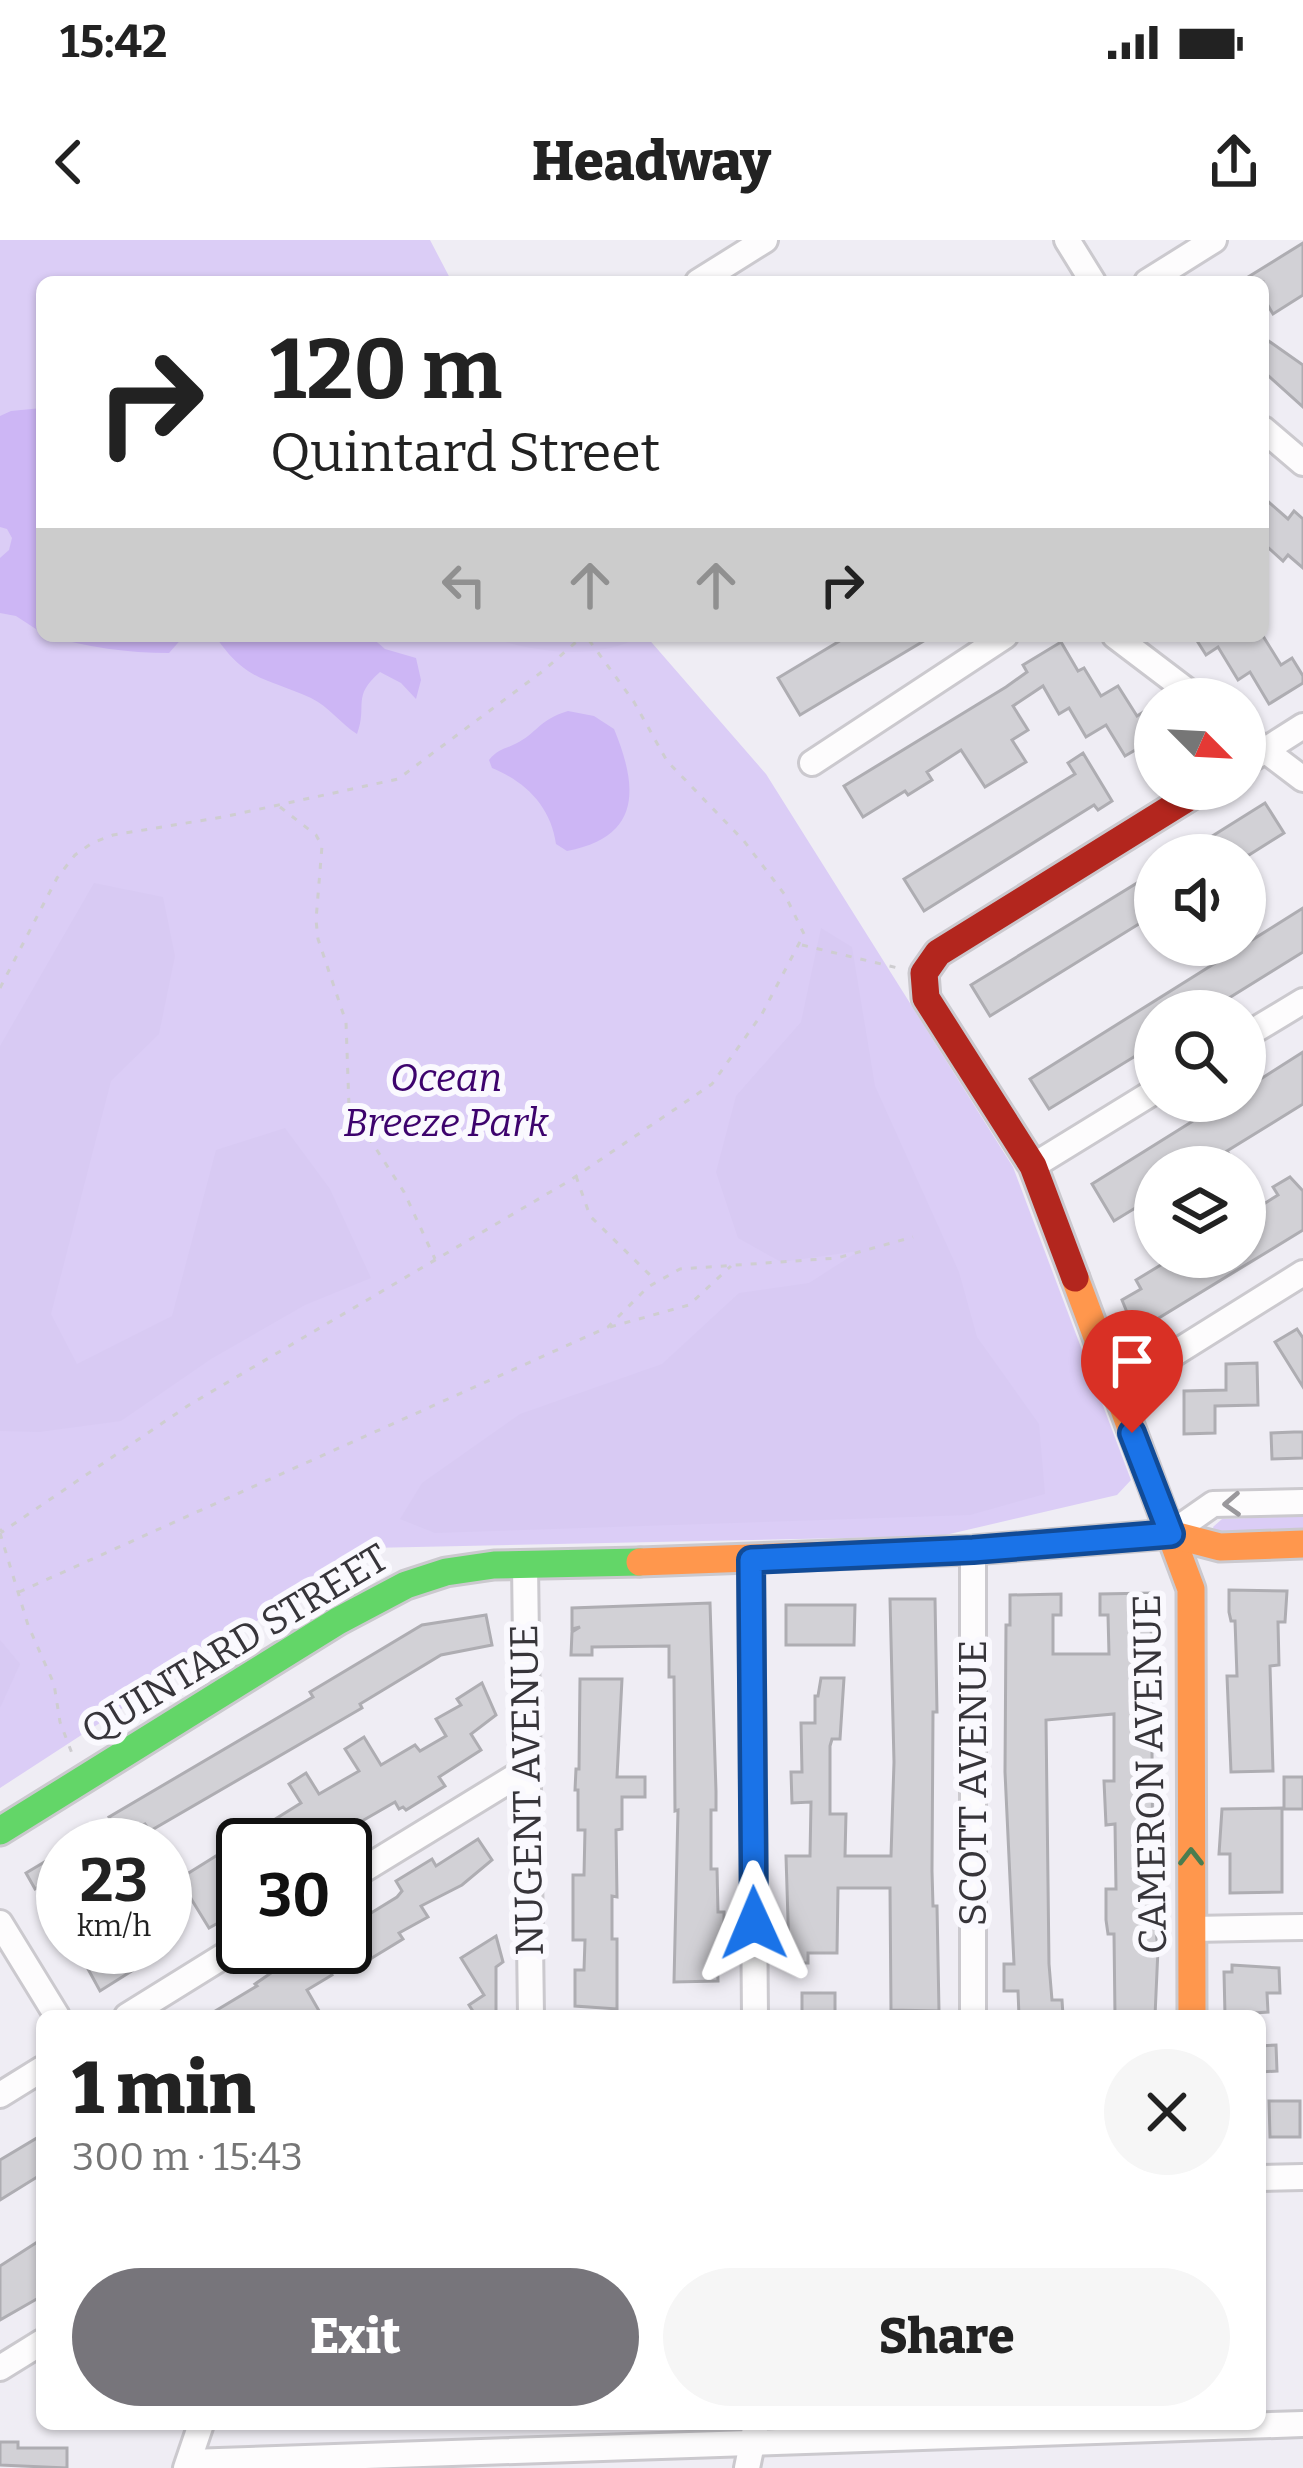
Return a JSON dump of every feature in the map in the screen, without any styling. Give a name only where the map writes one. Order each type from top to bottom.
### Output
[{"type":"street","points":[[708,276],[765,240]]},
{"type":"street","points":[[1067,240],[1089,276]]},
{"type":"street","points":[[1157,276],[1214,240]]},
{"type":"street","points":[[1269,434],[1303,463]]},
{"type":"street","points":[[812,763],[996,642]]},
{"type":"street","points":[[1123,642],[1170,678]]},
{"type":"street","points":[[1266,743],[1303,726]]},
{"type":"street","points":[[1266,757],[1303,779]]},
{"type":"street","points":[[923,974],[938,952],[1168,810]]},
{"type":"street","name":"CAMERON AVENUE","points":[[923,974],[926,998],[1033,1166],[1191,1588],[1192,2010]]},
{"type":"street","points":[[1266,1023],[1303,1000]]},
{"type":"street","points":[[1033,1166],[1134,1104]]},
{"type":"street","points":[[1116,1390],[1303,1273]]},
{"type":"street","name":"QUINTARD STREET","points":[[1171,1534],[1213,1504],[1303,1502]]},
{"type":"street","name":"QUINTARD STREET","points":[[0,1832],[375,1599],[446,1572],[525,1564],[973,1550],[1171,1534],[1220,1546],[1303,1544]]},
{"type":"street","name":"SCOTT AVENUE","points":[[973,1550],[974,2010]]},
{"type":"street","points":[[751,1560],[755,2010]]},
{"type":"street","name":"NUGENT AVENUE","points":[[525,1564],[531,2010]]},
{"type":"street","points":[[372,1864],[526,1770]]},
{"type":"street","points":[[0,1923],[54,2010]]},
{"type":"street","points":[[1192,1930],[1303,1928]]},
{"type":"street","points":[[137,2010],[216,1961]]},
{"type":"street","points":[[0,2095],[36,2073]]},
{"type":"street","points":[[1266,2179],[1303,2177]]},
{"type":"street","points":[[0,2368],[36,2346]]},
{"type":"street","points":[[1266,2424],[1303,2424]]},
{"type":"street","points":[[199,2430],[187,2465],[536,2436],[751,2445],[960,2430]]},
{"type":"path","points":[[0,988],[57,878],[92,843],[398,778],[577,642]]},
{"type":"path","points":[[82,1780],[1,1531],[189,1405],[576,1177],[712,1084],[762,1014],[804,934],[785,896],[744,842],[667,761],[634,702],[589,642]]},
{"type":"path","points":[[278,806],[316,836],[322,847],[316,920],[346,1022],[349,1107],[404,1192],[435,1261]]},
{"type":"path","points":[[799,944],[923,974]]},
{"type":"path","points":[[576,1177],[590,1216],[656,1281]]},
{"type":"path","points":[[608,1328],[656,1281],[680,1269],[837,1258],[913,1237]]},
{"type":"path","points":[[19,1592],[608,1328],[689,1305],[731,1266]]},
{"type":"green space","name":"Ocean Breeze Park","points":[[0,240],[430,240],[449,276],[36,276],[36,642],[651,642],[766,774],[1013,1167],[1131,1480],[1117,1495],[941,1536],[369,1548],[0,1788]]},
{"type":"green space","points":[[1303,1516],[1303,1534],[1215,1533],[1213,1527],[1222,1519]]},
{"type":"shaded area","points":[[36,409],[36,629],[16,616],[0,613],[0,558],[9,550],[12,538],[0,527],[0,416]]},
{"type":"shaded area","points":[[73,642],[179,642],[169,653]]},
{"type":"shaded area","points":[[219,642],[377,642],[416,658],[421,680],[416,699],[401,683],[380,672],[363,695],[357,734],[317,701],[247,670]]},
{"type":"shaded area","points":[[507,642],[628,642],[586,651]]},
{"type":"shaded area","points":[[568,711],[594,716],[614,729],[629,789],[621,822],[609,834],[567,851],[556,844],[549,818],[535,797],[492,768],[489,760]]},
{"type":"shaded area","points":[[94,883],[163,897],[175,956],[159,1034],[111,1081],[51,1314],[77,1364],[172,1316],[216,1150],[285,1128],[330,1189],[371,1278],[305,1305],[211,1359],[121,1421],[39,1432],[0,1431],[0,1046]]},
{"type":"shaded area","points":[[821,928],[852,947],[875,1086],[959,1272],[977,1337],[1039,1424],[1045,1494],[970,1515],[435,1533],[400,1519],[422,1483],[520,1414],[662,1364],[739,1293],[809,1283],[859,1251],[781,1262],[738,1238],[716,1172],[736,1096],[801,1022]]},
{"type":"shaded area","points":[[0,1640],[20,1664],[0,1708]]},
{"type":"building","points":[[1303,243],[1303,295],[1273,314],[1269,276],[1250,276]]},
{"type":"building","points":[[1269,341],[1303,365],[1303,407],[1269,376]]},
{"type":"building","points":[[1269,502],[1288,519],[1294,511],[1303,519],[1303,568],[1288,555],[1283,561],[1269,548]]},
{"type":"building","points":[[838,642],[922,642],[800,715],[778,678]]},
{"type":"building","points":[[1061,642],[1078,671],[1084,668],[1101,696],[1118,686],[1134,711],[1134,751],[1125,756],[1106,725],[1086,737],[1069,708],[1059,714],[1043,686],[1013,706],[1028,730],[1012,740],[1026,762],[985,787],[961,750],[927,772],[932,780],[863,817],[844,786],[1006,687],[1027,672],[1023,665]]},
{"type":"building","points":[[1198,642],[1267,642],[1281,665],[1292,658],[1303,683],[1269,704],[1266,678],[1254,678],[1250,672],[1237,678],[1218,647],[1206,655]]},
{"type":"building","points":[[1083,753],[1112,801],[1098,810],[1094,805],[924,911],[904,879],[1075,774],[1068,763]]},
{"type":"building","points":[[1266,805],[1284,833],[1266,844],[1266,834],[1216,834],[1254,810],[1266,810]]},
{"type":"building","points":[[1134,885],[1134,927],[990,1016],[971,985]]},
{"type":"building","points":[[1303,908],[1303,952],[1242,990],[1172,990],[1210,966],[1266,966],[1266,931]]},
{"type":"building","points":[[1134,1014],[1134,1057],[1049,1109],[1030,1079]]},
{"type":"building","points":[[1303,1052],[1303,1104],[1235,1146],[1153,1146],[1191,1122],[1266,1122],[1266,1076]]},
{"type":"building","points":[[1134,1158],[1134,1209],[1114,1221],[1092,1184]]},
{"type":"building","points":[[1290,1177],[1303,1191],[1303,1230],[1266,1253],[1266,1203],[1278,1195],[1273,1187]]},
{"type":"building","points":[[1224,1278],[1149,1324],[1152,1328],[1137,1337],[1122,1300],[1141,1289],[1136,1280]]},
{"type":"building","points":[[1297,1329],[1303,1338],[1303,1387],[1275,1342]]},
{"type":"building","points":[[1257,1363],[1258,1405],[1215,1406],[1215,1433],[1184,1434],[1184,1391],[1226,1390],[1226,1364]]},
{"type":"building","points":[[1303,1432],[1303,1458],[1272,1459],[1271,1433]]},
{"type":"building","points":[[1229,1590],[1287,1591],[1285,1622],[1278,1622],[1279,1665],[1270,1666],[1273,1771],[1231,1772],[1227,1676],[1237,1676]]},
{"type":"building","points":[[1151,1593],[1155,2010],[1115,2010],[1114,1934],[1108,1934],[1106,1889],[1116,1889],[1115,1824],[1106,1825],[1104,1781],[1114,1781],[1114,1714],[1046,1720],[1049,1964],[1052,2000],[1062,2000],[1063,2010],[1019,2010],[1018,1991],[1004,1991],[1004,1964],[1014,1964],[1005,1772],[1010,1595],[1061,1594],[1061,1615],[1053,1615],[1053,1654],[1109,1654],[1108,1615],[1100,1615],[1100,1594]]},
{"type":"building","points":[[890,1599],[935,1599],[932,1871],[939,2010],[891,2010],[890,1888],[838,1888],[837,1953],[808,1953],[808,1963],[792,1963],[789,1952],[786,1856],[810,1856],[811,1802],[792,1803],[791,1772],[802,1772],[801,1723],[815,1723],[821,1678],[844,1678],[840,1739],[832,1739],[830,1746],[830,1814],[846,1814],[845,1856],[891,1856]]},
{"type":"building","points":[[710,1603],[716,1791],[716,1810],[711,1810],[711,1869],[717,1869],[724,1942],[717,1942],[718,1981],[674,1982],[678,1810],[669,1646],[592,1647],[592,1655],[571,1655],[572,1632],[580,1627],[572,1629],[572,1608]]},
{"type":"building","points":[[786,1605],[855,1605],[854,1645],[786,1645]]},
{"type":"building","points":[[486,1615],[492,1645],[441,1655],[360,1704],[362,1708],[172,1818],[109,1817],[313,1697],[310,1692],[422,1625]]},
{"type":"building","points":[[580,1679],[622,1679],[617,1777],[645,1777],[645,1797],[622,1797],[622,1829],[616,1830],[612,1939],[617,1939],[617,2009],[575,2006],[575,1970],[584,1970],[585,1940],[573,1940],[573,1875],[584,1875],[585,1830],[578,1830],[575,1790]]},
{"type":"building","points":[[482,1683],[496,1715],[471,1734],[481,1750],[439,1777],[445,1786],[406,1810],[395,1802],[367,1818],[277,1818],[301,1803],[289,1784],[306,1773],[319,1794],[359,1771],[345,1749],[364,1737],[381,1765],[415,1745],[420,1751],[446,1736],[436,1719],[461,1705],[457,1699]]},
{"type":"building","points":[[1284,1777],[1303,1777],[1303,1809],[1284,1809]]},
{"type":"building","points":[[1282,1808],[1282,1892],[1230,1893],[1230,1854],[1219,1854],[1222,1809]]},
{"type":"building","points":[[478,1839],[492,1860],[462,1885],[421,1906],[428,1917],[399,1933],[403,1939],[372,1958],[372,1912],[402,1891],[396,1881],[432,1859],[436,1866]]},
{"type":"building","points":[[216,1856],[216,1924],[209,1928],[192,1900],[192,1871]]},
{"type":"building","points":[[36,1867],[36,1888],[35,1889],[26,1873]]},
{"type":"building","points":[[496,1936],[503,1962],[496,1967],[496,2010],[472,2010],[469,2005],[484,1995],[461,1958]]},
{"type":"building","points":[[1232,1965],[1279,1968],[1280,1993],[1267,1993],[1268,2012],[1225,2010],[1224,1972],[1232,1972]]},
{"type":"building","points":[[91,1974],[127,1974],[100,1991]]},
{"type":"building","points":[[270,1974],[332,1975],[307,1990],[319,2010],[217,2010]]},
{"type":"building","points":[[802,1993],[835,1993],[835,2010],[802,2010]]},
{"type":"building","points":[[1276,2045],[1277,2071],[1266,2072],[1266,2046]]},
{"type":"building","points":[[1269,2101],[1300,2101],[1300,2137],[1270,2137]]},
{"type":"building","points":[[36,2139],[36,2178],[0,2200],[0,2160]]},
{"type":"building","points":[[36,2243],[36,2299],[0,2320],[0,2266]]},
{"type":"building","points":[[0,2442],[18,2442],[18,2448],[67,2448],[67,2468],[0,2465]]},
{"type":"traffic: fast","points":[[0,1831],[338,1621],[406,1585],[446,1572],[494,1565],[640,1562]]},
{"type":"traffic: slow","points":[[1075,1278],[1191,1589],[1192,2010]]},
{"type":"traffic: slow","points":[[640,1562],[973,1550],[1170,1534],[1220,1547],[1303,1544]]},
{"type":"traffic: jam","points":[[1075,1278],[1033,1166],[926,998],[924,973],[938,953],[1168,810]]},
{"type":"route","points":[[754,1923],[751,1560],[973,1550],[1171,1534],[1132,1433]]}]
